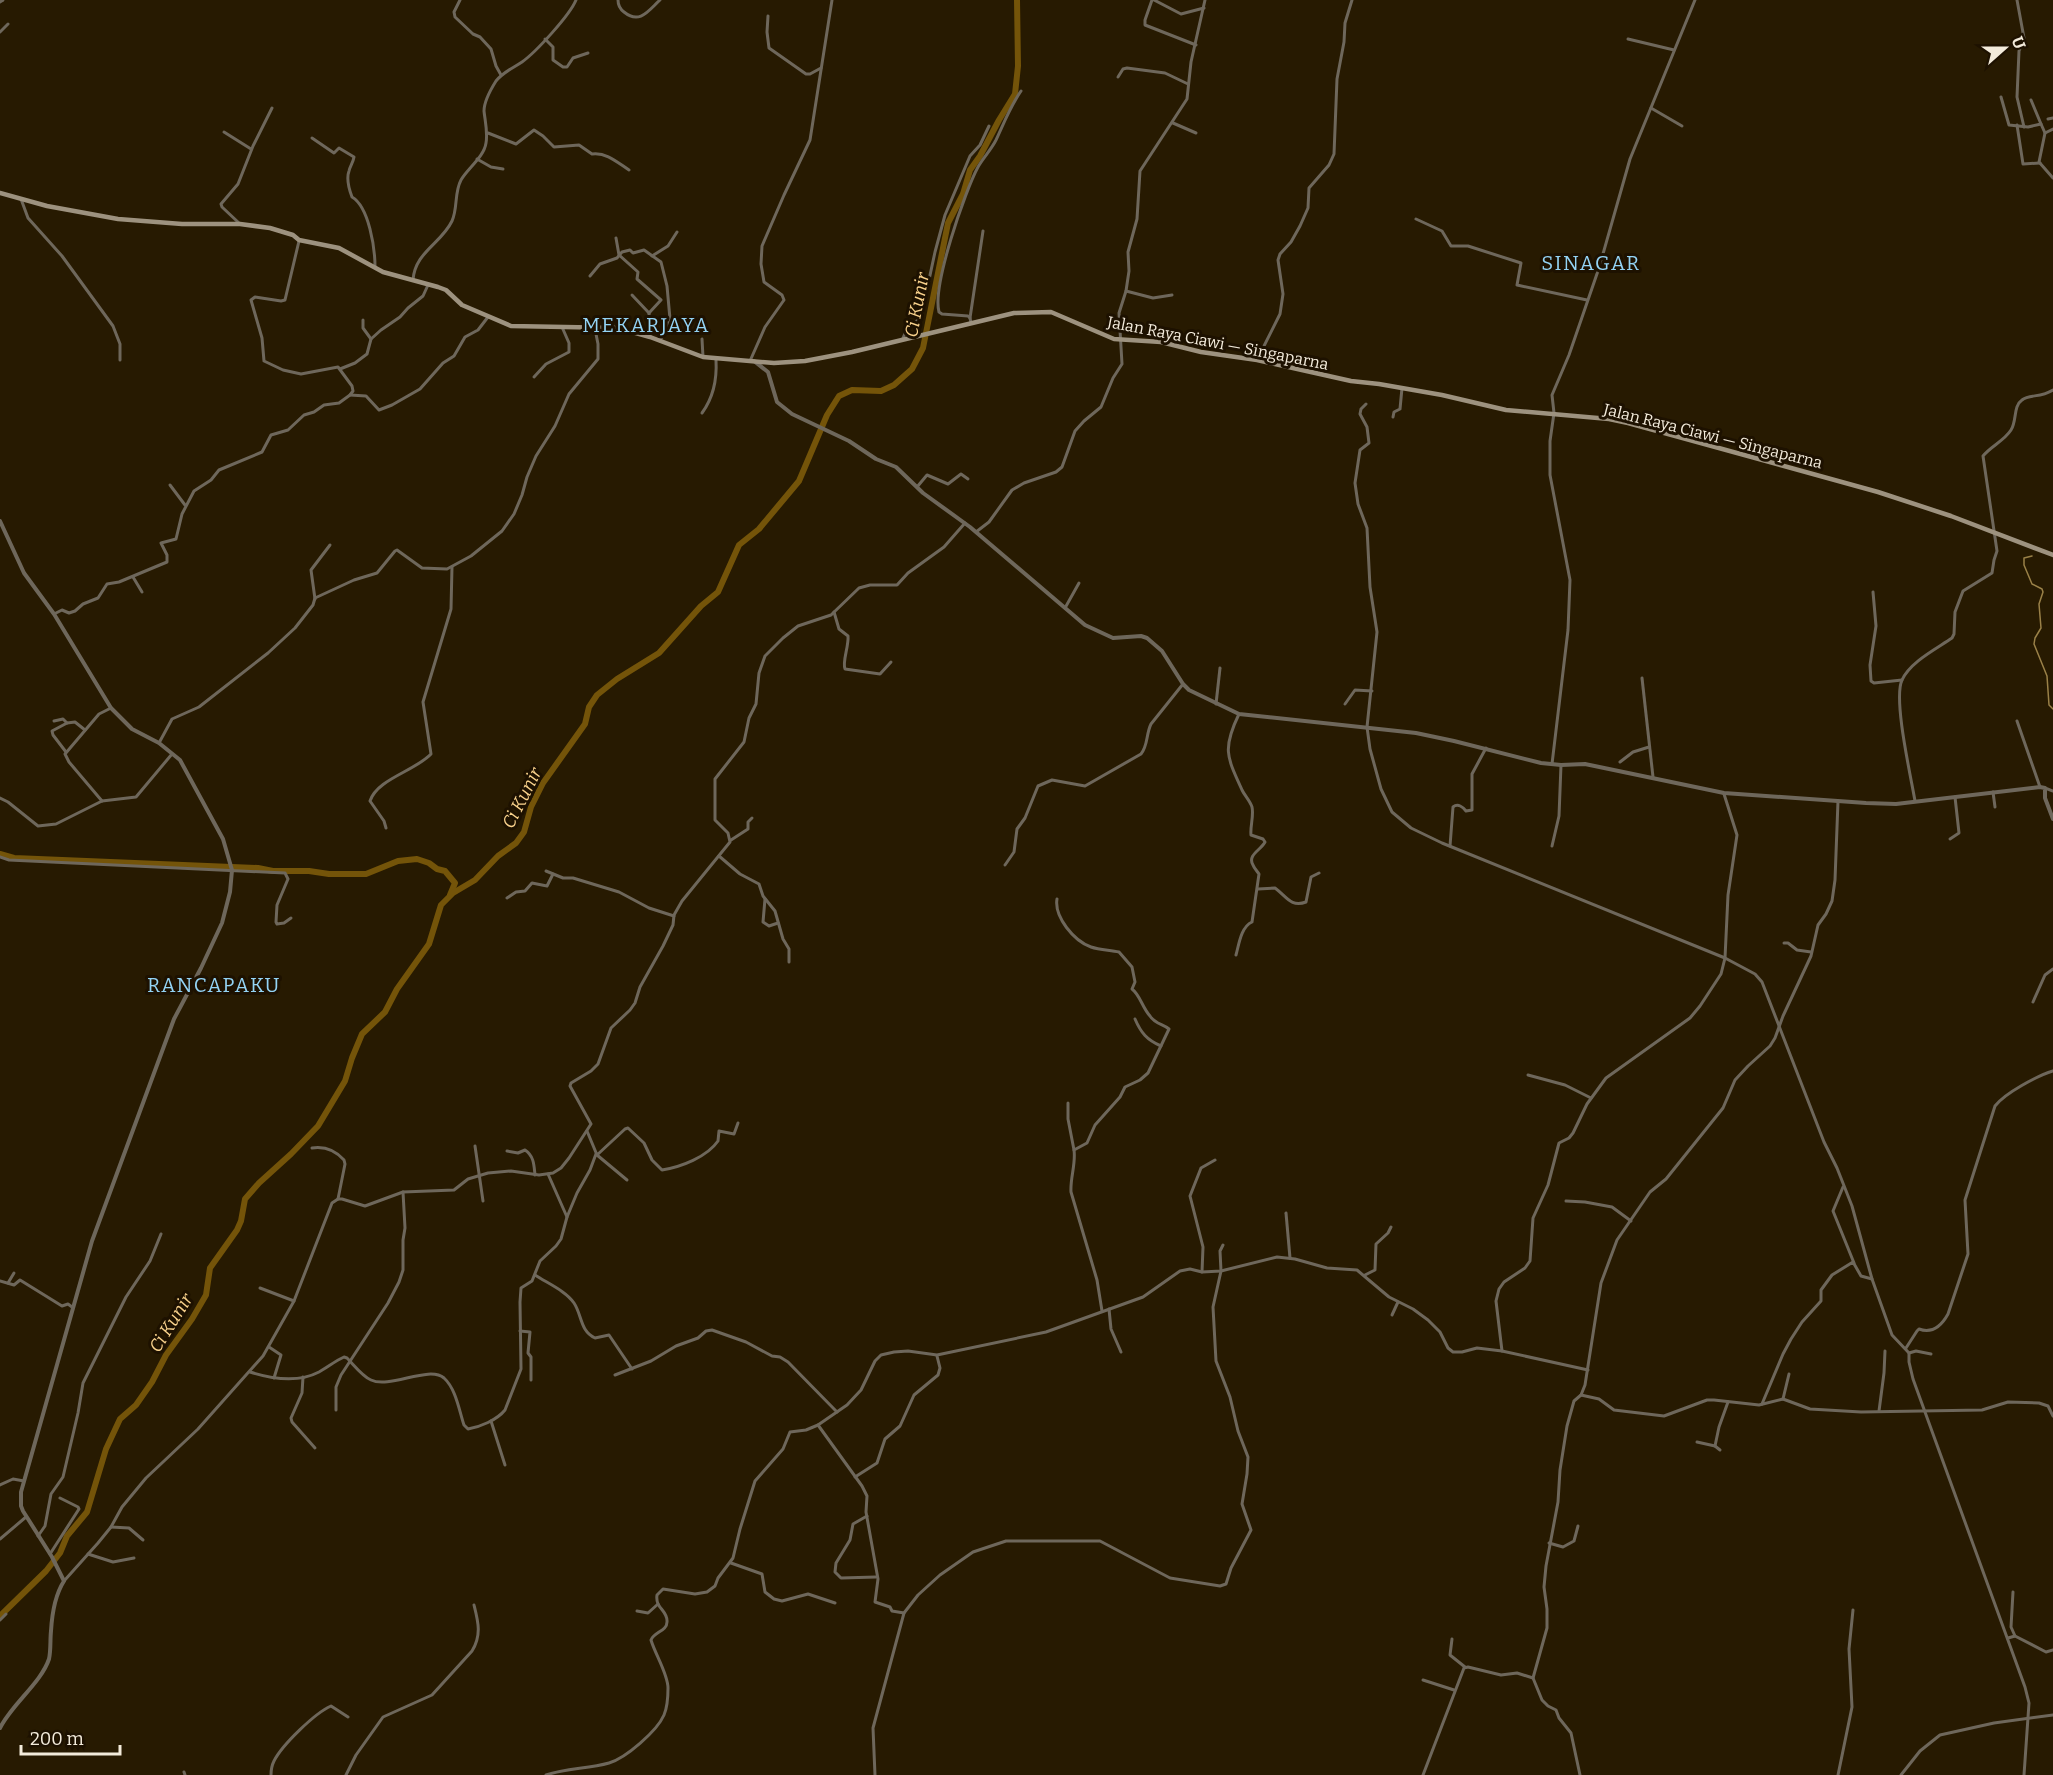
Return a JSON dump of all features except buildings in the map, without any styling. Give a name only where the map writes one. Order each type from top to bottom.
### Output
[{"type":"main road","name":"Jalan Raya Ciawi — Singaparna","points":[[0,193],[118,219],[182,224],[240,224],[270,228],[293,235],[299,240],[339,248],[392,276],[429,283],[446,290],[462,305],[511,327],[618,328],[716,360],[774,363],[805,361],[935,332],[970,320],[1014,313],[1051,312],[1107,336],[1120,339],[1153,341],[1201,352],[1257,360],[1351,381],[1402,388],[1506,410],[1609,419],[1665,432],[1878,492],[2053,555]]},
{"type":"street","points":[[460,0],[454,12],[455,17],[491,49],[501,75]]},
{"type":"street","points":[[412,280],[418,259],[441,237],[452,222],[456,213],[460,182],[483,152],[487,132],[484,109],[501,75],[523,62],[568,14],[576,0]]},
{"type":"street","points":[[618,0],[621,9],[636,18],[643,16],[660,0]]},
{"type":"street","points":[[832,0],[810,140],[761,250],[764,282],[782,295],[784,300],[765,327],[752,361],[768,372],[777,402],[792,414],[849,441],[876,459],[896,467],[1085,626],[1106,636],[1119,639],[1133,636],[1147,638],[1162,651],[1183,684],[1195,694],[1239,714],[1416,733],[1486,748],[1521,759],[1561,765],[1585,764],[1724,793],[1896,804],[2042,787],[2053,791]]},
{"type":"street","points":[[1196,45],[1145,25],[1145,20],[1153,0],[1181,15],[1204,8]]},
{"type":"street","points":[[976,532],[989,522],[1012,490],[1024,483],[1056,472],[1062,467],[1075,431],[1101,407],[1113,378],[1122,364],[1119,313],[1126,291],[1129,271],[1128,252],[1137,219],[1140,171],[1187,99],[1205,0]]},
{"type":"street","points":[[1257,360],[1280,314],[1283,294],[1278,260],[1280,254],[1291,242],[1308,208],[1309,188],[1329,165],[1334,154],[1337,79],[1344,46],[1345,23],[1352,0]]},
{"type":"street","points":[[1552,764],[1568,630],[1570,580],[1550,475],[1550,441],[1554,413],[1552,395],[1599,268],[1630,159],[1695,0]]},
{"type":"street","points":[[2017,0],[2024,38],[2019,47],[2017,98],[2024,127]]},
{"type":"street","points":[[768,16],[769,48],[806,74],[821,68]]},
{"type":"street","points":[[0,32],[8,24]]},
{"type":"street","points":[[545,39],[552,46],[553,59],[563,67],[567,67],[572,59],[588,53]]},
{"type":"street","points":[[1628,39],[1674,50]]},
{"type":"street","points":[[1118,77],[1124,69],[1136,69],[1165,73],[1188,84]]},
{"type":"street","points":[[970,320],[964,315],[939,312],[938,302],[943,272],[958,214],[974,177],[995,142],[1008,110],[1021,92]]},
{"type":"street","points":[[2001,97],[2008,124],[2024,127],[2041,124]]},
{"type":"street","points":[[2031,99],[2045,133],[2040,163]]},
{"type":"street","points":[[240,224],[221,204],[238,184],[251,149],[272,108]]},
{"type":"street","points":[[1651,108],[1682,126]]},
{"type":"street","points":[[1173,123],[1196,133]]},
{"type":"street","points":[[2017,125],[2023,164],[2040,163]]},
{"type":"street","points":[[903,338],[906,331],[921,317],[945,215],[970,156],[980,145],[989,126]]},
{"type":"street","points":[[2045,133],[2053,129]]},
{"type":"street","points":[[487,132],[516,144],[534,130],[554,147],[579,145],[592,154],[608,156],[628,170]]},
{"type":"street","points":[[224,132],[251,149]]},
{"type":"street","points":[[312,138],[333,153],[336,153],[339,148],[354,157],[348,172],[350,188],[352,197],[364,211],[374,246],[375,269]]},
{"type":"street","points":[[477,159],[491,167],[503,169]]},
{"type":"street","points":[[2040,163],[2053,178]]},
{"type":"street","points":[[21,199],[28,219],[62,256],[113,326],[120,344],[120,360]]},
{"type":"street","points":[[1416,219],[1442,231],[1451,246],[1468,246],[1521,263],[1517,285],[1587,300]]},
{"type":"street","points":[[970,320],[983,231]]},
{"type":"street","points":[[652,256],[667,247],[676,232]]},
{"type":"street","points":[[616,238],[619,255],[638,272],[637,279],[660,297],[660,303],[649,313]]},
{"type":"street","points":[[54,614],[62,610],[69,613],[75,611],[83,604],[98,598],[107,584],[118,583],[167,562],[161,543],[176,539],[185,506],[194,491],[212,480],[219,470],[259,454],[265,448],[271,435],[288,430],[304,415],[324,405],[339,403],[350,395],[352,386],[340,369],[335,367],[296,373],[283,370],[265,361],[251,301],[254,297],[285,300],[299,240]]},
{"type":"street","points":[[590,276],[600,264],[630,250],[633,253],[643,250],[662,264],[667,286],[669,322],[660,341]]},
{"type":"street","points":[[340,369],[355,363],[367,354],[371,339],[423,296],[429,283]]},
{"type":"street","points":[[1126,291],[1153,298],[1172,295]]},
{"type":"street","points":[[632,296],[651,317],[650,337]]},
{"type":"street","points":[[350,395],[366,396],[379,410],[415,393],[443,363],[454,356],[465,337],[478,330],[488,318]]},
{"type":"street","points":[[363,320],[364,331],[371,339]]},
{"type":"street","points":[[534,377],[546,364],[569,352],[569,343],[562,327]]},
{"type":"street","points":[[315,598],[354,580],[377,573],[397,550],[422,568],[441,570],[452,567],[471,556],[506,526],[514,514],[536,456],[555,426],[569,394],[598,359],[595,328]]},
{"type":"street","points":[[702,339],[703,357]]},
{"type":"street","points":[[702,413],[710,400],[715,380],[716,360]]},
{"type":"street","points":[[1393,417],[1394,412],[1401,408],[1402,388]]},
{"type":"street","points":[[1915,801],[1899,697],[1902,680],[1921,659],[1954,636],[1955,612],[1964,591],[1993,571],[1998,549],[1983,456],[2011,430],[2021,400],[2043,396],[2053,390]]},
{"type":"street","points":[[1366,404],[1360,414],[1367,427],[1369,443],[1360,450],[1355,483],[1358,504],[1368,528],[1370,587],[1377,632],[1367,728],[1381,789],[1392,812],[1411,828],[1450,846],[1725,958],[1755,974],[1762,982],[1824,1143],[1837,1167],[1859,1228],[1872,1279],[1892,1335],[1909,1353],[1913,1379],[1924,1412],[2025,1687],[2029,1703],[2024,1775]]},
{"type":"street","points":[[917,487],[928,475],[948,484],[961,474],[968,479]]},
{"type":"street","points":[[170,485],[185,506]]},
{"type":"street","points":[[0,520],[24,573],[54,614],[111,708],[132,729],[173,752],[186,769],[217,827],[228,851],[232,869],[230,892],[222,923],[174,1019],[101,1213],[72,1307],[24,1481],[21,1506],[37,1536],[57,1565],[64,1581]]},
{"type":"street","points":[[731,840],[716,820],[714,782],[719,772],[744,742],[749,718],[756,704],[759,673],[763,659],[783,638],[798,627],[834,612],[862,587],[897,585],[944,547],[965,523]]},
{"type":"street","points":[[159,743],[172,719],[199,707],[295,628],[313,605],[315,598],[311,570],[330,545]]},
{"type":"street","points":[[386,828],[384,820],[370,801],[373,794],[382,785],[431,754],[423,702],[451,609],[452,567]]},
{"type":"street","points":[[133,577],[142,592]]},
{"type":"street","points":[[1065,608],[1080,583]]},
{"type":"street","points":[[1873,592],[1875,626],[1870,665],[1871,681],[1874,683],[1902,680]]},
{"type":"street","points":[[834,612],[839,629],[848,636],[848,648],[843,664],[845,669],[880,674],[891,662]]},
{"type":"street","points":[[1216,704],[1220,668]]},
{"type":"street","points":[[1642,678],[1653,777]]},
{"type":"street","points":[[1005,865],[1014,852],[1017,829],[1025,818],[1038,786],[1052,780],[1085,786],[1142,754],[1151,724],[1183,684]]},
{"type":"street","points":[[1345,704],[1355,690],[1372,691]]},
{"type":"street","points":[[66,752],[99,714],[111,708]]},
{"type":"street","points":[[1236,956],[1244,930],[1253,921],[1258,889],[1259,874],[1251,859],[1262,848],[1264,842],[1263,839],[1251,836],[1253,814],[1251,805],[1227,754],[1230,737],[1239,714]]},
{"type":"street","points":[[54,721],[63,719],[68,723]]},
{"type":"street","points":[[2017,721],[2053,819]]},
{"type":"street","points":[[85,730],[77,722],[68,723],[52,733],[66,752],[65,756],[69,762],[102,801]]},
{"type":"street","points":[[1620,762],[1633,752],[1649,747]]},
{"type":"street","points":[[1450,846],[1453,807],[1458,805],[1466,811],[1472,810],[1472,774],[1486,748]]},
{"type":"street","points":[[0,798],[9,802],[33,824],[45,827],[66,820],[102,801],[136,797],[173,752]]},
{"type":"street","points":[[1552,846],[1559,816],[1561,765]]},
{"type":"street","points":[[1993,792],[1995,807]]},
{"type":"street","points":[[1502,1351],[1496,1301],[1498,1289],[1508,1277],[1525,1268],[1530,1261],[1533,1218],[1548,1185],[1557,1147],[1563,1139],[1569,1138],[1591,1098],[1606,1078],[1690,1017],[1721,974],[1725,958],[1728,896],[1737,835],[1724,793]]},
{"type":"street","points":[[1950,839],[1959,832],[1955,797]]},
{"type":"street","points":[[1580,1775],[1571,1732],[1560,1720],[1556,1710],[1542,1700],[1533,1678],[1548,1623],[1544,1587],[1549,1543],[1558,1502],[1567,1426],[1574,1401],[1581,1395],[1585,1385],[1601,1282],[1617,1240],[1650,1192],[1666,1179],[1723,1108],[1735,1080],[1770,1046],[1775,1038],[1811,952],[1818,925],[1832,901],[1838,801]]},
{"type":"street","points":[[338,1199],[365,1206],[404,1192],[454,1190],[468,1179],[479,1175],[501,1171],[535,1175],[548,1174],[561,1168],[590,1127],[590,1122],[570,1086],[571,1083],[598,1064],[611,1028],[635,1003],[640,987],[673,925],[674,916],[689,891],[731,840],[748,829],[748,822],[752,818]]},
{"type":"street","points":[[719,856],[740,874],[757,881],[765,898],[775,911],[785,944],[789,948],[789,962]]},
{"type":"street","points":[[0,857],[9,860],[257,870],[287,874],[288,879],[277,904],[276,922],[280,924],[291,918]]},
{"type":"street","points":[[546,871],[619,892],[649,908],[674,916]]},
{"type":"street","points":[[1258,889],[1275,888],[1290,902],[1302,904],[1308,898],[1311,877],[1319,873]]},
{"type":"street","points":[[507,898],[516,892],[525,891],[532,883],[547,886],[554,874]]},
{"type":"street","points":[[765,898],[763,922],[769,926],[778,923]]},
{"type":"street","points":[[1057,898],[1057,906],[1064,922],[1074,936],[1092,948],[1119,952],[1132,967],[1135,982],[1132,989],[1137,993],[1140,1004],[1156,1023],[1169,1029],[1148,1073],[1140,1080],[1125,1087],[1120,1097],[1095,1125],[1087,1143],[1074,1150]]},
{"type":"street","points":[[1784,943],[1788,943],[1797,950],[1811,952]]},
{"type":"street","points":[[2033,1002],[2045,975],[2053,969]]},
{"type":"street","points":[[1135,1019],[1147,1039],[1161,1046]]},
{"type":"street","points":[[1906,1348],[1917,1331],[1936,1328],[1943,1323],[1948,1314],[1968,1254],[1965,1200],[1995,1106],[2012,1093],[2053,1071]]},
{"type":"street","points":[[1528,1075],[1565,1086],[1591,1098]]},
{"type":"street","points":[[1068,1103],[1068,1119],[1074,1150],[1071,1192],[1094,1270],[1102,1311]]},
{"type":"street","points":[[249,1372],[274,1378],[303,1377],[317,1373],[342,1358],[347,1358],[365,1376],[376,1382],[433,1374],[442,1376],[449,1384],[466,1427],[474,1428],[501,1415],[520,1374],[521,1288],[532,1281],[540,1261],[561,1239],[577,1192],[597,1155],[628,1128],[644,1143],[659,1169],[666,1170],[710,1149],[718,1141],[719,1131],[734,1134],[738,1123]]},
{"type":"street","points":[[587,1131],[597,1155],[627,1180]]},
{"type":"street","points":[[475,1146],[483,1202]]},
{"type":"street","points":[[0,1728],[49,1659],[54,1610],[64,1581],[111,1527],[122,1507],[147,1478],[198,1429],[249,1372],[269,1347],[294,1301],[331,1205],[338,1199],[345,1164],[344,1160],[330,1150],[312,1148]]},
{"type":"street","points":[[507,1151],[518,1153],[525,1150],[528,1152],[533,1158],[535,1175]]},
{"type":"street","points":[[1202,1272],[1203,1246],[1190,1196],[1201,1168],[1215,1160]]},
{"type":"street","points":[[548,1174],[567,1217]]},
{"type":"street","points":[[1844,1187],[1833,1211],[1861,1276],[1872,1279]]},
{"type":"street","points":[[336,1410],[336,1387],[388,1303],[403,1270],[404,1192]]},
{"type":"street","points":[[1566,1201],[1614,1207],[1631,1221]]},
{"type":"street","points":[[1286,1213],[1290,1257]]},
{"type":"street","points":[[1365,1275],[1375,1270],[1376,1244],[1391,1227]]},
{"type":"street","points":[[37,1536],[45,1526],[51,1494],[63,1477],[83,1383],[126,1297],[150,1261],[161,1234]]},
{"type":"street","points":[[875,1775],[873,1728],[904,1613],[918,1595],[944,1571],[973,1552],[1006,1541],[1100,1541],[1170,1578],[1220,1586],[1226,1584],[1231,1568],[1251,1528],[1242,1504],[1248,1457],[1230,1397],[1216,1361],[1213,1307],[1221,1271],[1220,1251],[1223,1245]]},
{"type":"street","points":[[546,1775],[564,1769],[602,1765],[617,1760],[648,1735],[663,1716],[668,1686],[651,1640],[653,1635],[666,1627],[668,1623],[665,1612],[658,1604],[657,1594],[663,1589],[689,1594],[707,1592],[715,1586],[718,1578],[731,1563],[755,1481],[783,1449],[790,1432],[818,1425],[837,1412],[861,1390],[878,1357],[908,1351],[937,1355],[1046,1332],[1076,1323],[1150,1294],[1180,1271],[1190,1269],[1202,1272],[1221,1271],[1268,1258],[1290,1257],[1327,1268],[1352,1269],[1365,1275],[1398,1302],[1428,1320],[1440,1332],[1448,1348],[1453,1352],[1477,1348],[1502,1351],[1588,1370]]},
{"type":"street","points":[[1762,1404],[1787,1347],[1802,1322],[1821,1301],[1821,1290],[1833,1274],[1850,1263],[1854,1263]]},
{"type":"street","points":[[8,1283],[14,1273]]},
{"type":"street","points":[[535,1275],[574,1303],[588,1335],[595,1338],[608,1334],[632,1369]]},
{"type":"street","points":[[0,1281],[14,1285],[20,1280],[26,1282],[62,1306],[68,1304],[72,1307]]},
{"type":"street","points":[[260,1288],[294,1301]]},
{"type":"street","points":[[1392,1315],[1398,1302]]},
{"type":"street","points":[[1109,1309],[1112,1332],[1121,1352]]},
{"type":"street","points":[[615,1375],[651,1361],[676,1346],[712,1330],[746,1342],[773,1357],[780,1357],[788,1362],[837,1412]]},
{"type":"street","points":[[520,1331],[530,1332],[528,1353],[531,1357],[531,1380]]},
{"type":"street","points":[[269,1347],[281,1355],[274,1378]]},
{"type":"street","points":[[1879,1412],[1885,1351]]},
{"type":"street","points":[[1909,1353],[1916,1351],[1931,1354]]},
{"type":"street","points":[[855,1477],[877,1463],[885,1439],[900,1426],[914,1395],[937,1377],[940,1368],[937,1355]]},
{"type":"street","points":[[1783,1399],[1789,1374]]},
{"type":"street","points":[[303,1377],[302,1393],[291,1418],[315,1448]]},
{"type":"street","points":[[1581,1395],[1599,1399],[1614,1410],[1664,1416],[1707,1401],[1744,1405],[1783,1399],[1810,1409],[1879,1412],[1982,1410],[2008,1402],[2039,1403],[2048,1406],[2053,1416]]},
{"type":"street","points":[[1715,1446],[1728,1402]]},
{"type":"street","points":[[490,1420],[505,1465]]},
{"type":"street","points":[[818,1425],[867,1496],[867,1516],[878,1581],[876,1603],[888,1606],[892,1611],[904,1613]]},
{"type":"street","points":[[1697,1442],[1715,1446],[1720,1450]]},
{"type":"street","points":[[0,1485],[13,1479],[24,1481]]},
{"type":"street","points":[[51,1556],[79,1509],[60,1498]]},
{"type":"street","points":[[867,1516],[854,1523],[850,1540],[837,1560],[835,1572],[841,1578],[876,1577]]},
{"type":"street","points":[[0,1539],[26,1517]]},
{"type":"street","points":[[1549,1543],[1562,1547],[1574,1541],[1578,1526]]},
{"type":"street","points":[[111,1527],[129,1528],[143,1540]]},
{"type":"street","points":[[88,1554],[112,1562],[134,1558]]},
{"type":"street","points":[[731,1563],[762,1574],[765,1592],[774,1599],[782,1601],[806,1594],[835,1603]]},
{"type":"street","points":[[2013,1593],[2011,1627],[2015,1636],[2046,1652],[2053,1650]]},
{"type":"street","points":[[637,1611],[650,1612],[658,1604]]},
{"type":"street","points":[[346,1775],[356,1755],[383,1717],[432,1695],[472,1650],[479,1632],[474,1605]]},
{"type":"street","points":[[1838,1775],[1852,1707],[1849,1639],[1853,1610]]},
{"type":"street","points":[[0,1620],[6,1614]]},
{"type":"street","points":[[2008,1638],[2015,1636]]},
{"type":"street","points":[[1452,1639],[1450,1655],[1465,1667],[1499,1675],[1517,1673],[1533,1678]]},
{"type":"street","points":[[1423,1775],[1454,1690],[1465,1667]]},
{"type":"street","points":[[1423,1680],[1454,1690]]},
{"type":"street","points":[[271,1775],[273,1764],[280,1753],[319,1713],[332,1706],[348,1718]]},
{"type":"street","points":[[1901,1775],[1920,1751],[1940,1735],[1994,1723],[2053,1715]]},
{"type":"waterway","name":"Ci Kunir","points":[[0,1616],[46,1571],[60,1553],[67,1536],[87,1512],[106,1449],[120,1419],[136,1405],[152,1382],[166,1355],[206,1295],[210,1268],[237,1230],[245,1199],[318,1126],[345,1081],[362,1034],[385,1012],[397,989],[429,944],[441,905],[453,893],[475,880],[498,856],[516,843],[524,832],[531,807],[543,783],[585,724],[589,707],[597,695],[617,679],[659,653],[701,606],[718,592],[739,545],[759,529],[799,481],[827,415],[839,396],[852,390],[881,391],[894,385],[912,369],[923,348],[948,223],[963,194],[970,170],[1015,94],[1018,66],[1017,0]]},
{"type":"waterway","points":[[2032,556],[2024,558],[2024,565],[2032,584],[2042,589],[2043,592],[2039,604],[2041,628],[2034,644],[2047,676],[2049,705],[2053,709]]},
{"type":"waterway","points":[[0,854],[14,858],[258,868],[329,874],[366,874],[398,861],[417,859],[445,871],[455,883],[450,895]]},
{"type":"district","name":"SINAGAR","points":[[1591,263]]},
{"type":"district","name":"MEKARJAYA","points":[[646,325]]},
{"type":"district","name":"RANCAPAKU","points":[[214,985]]}]
